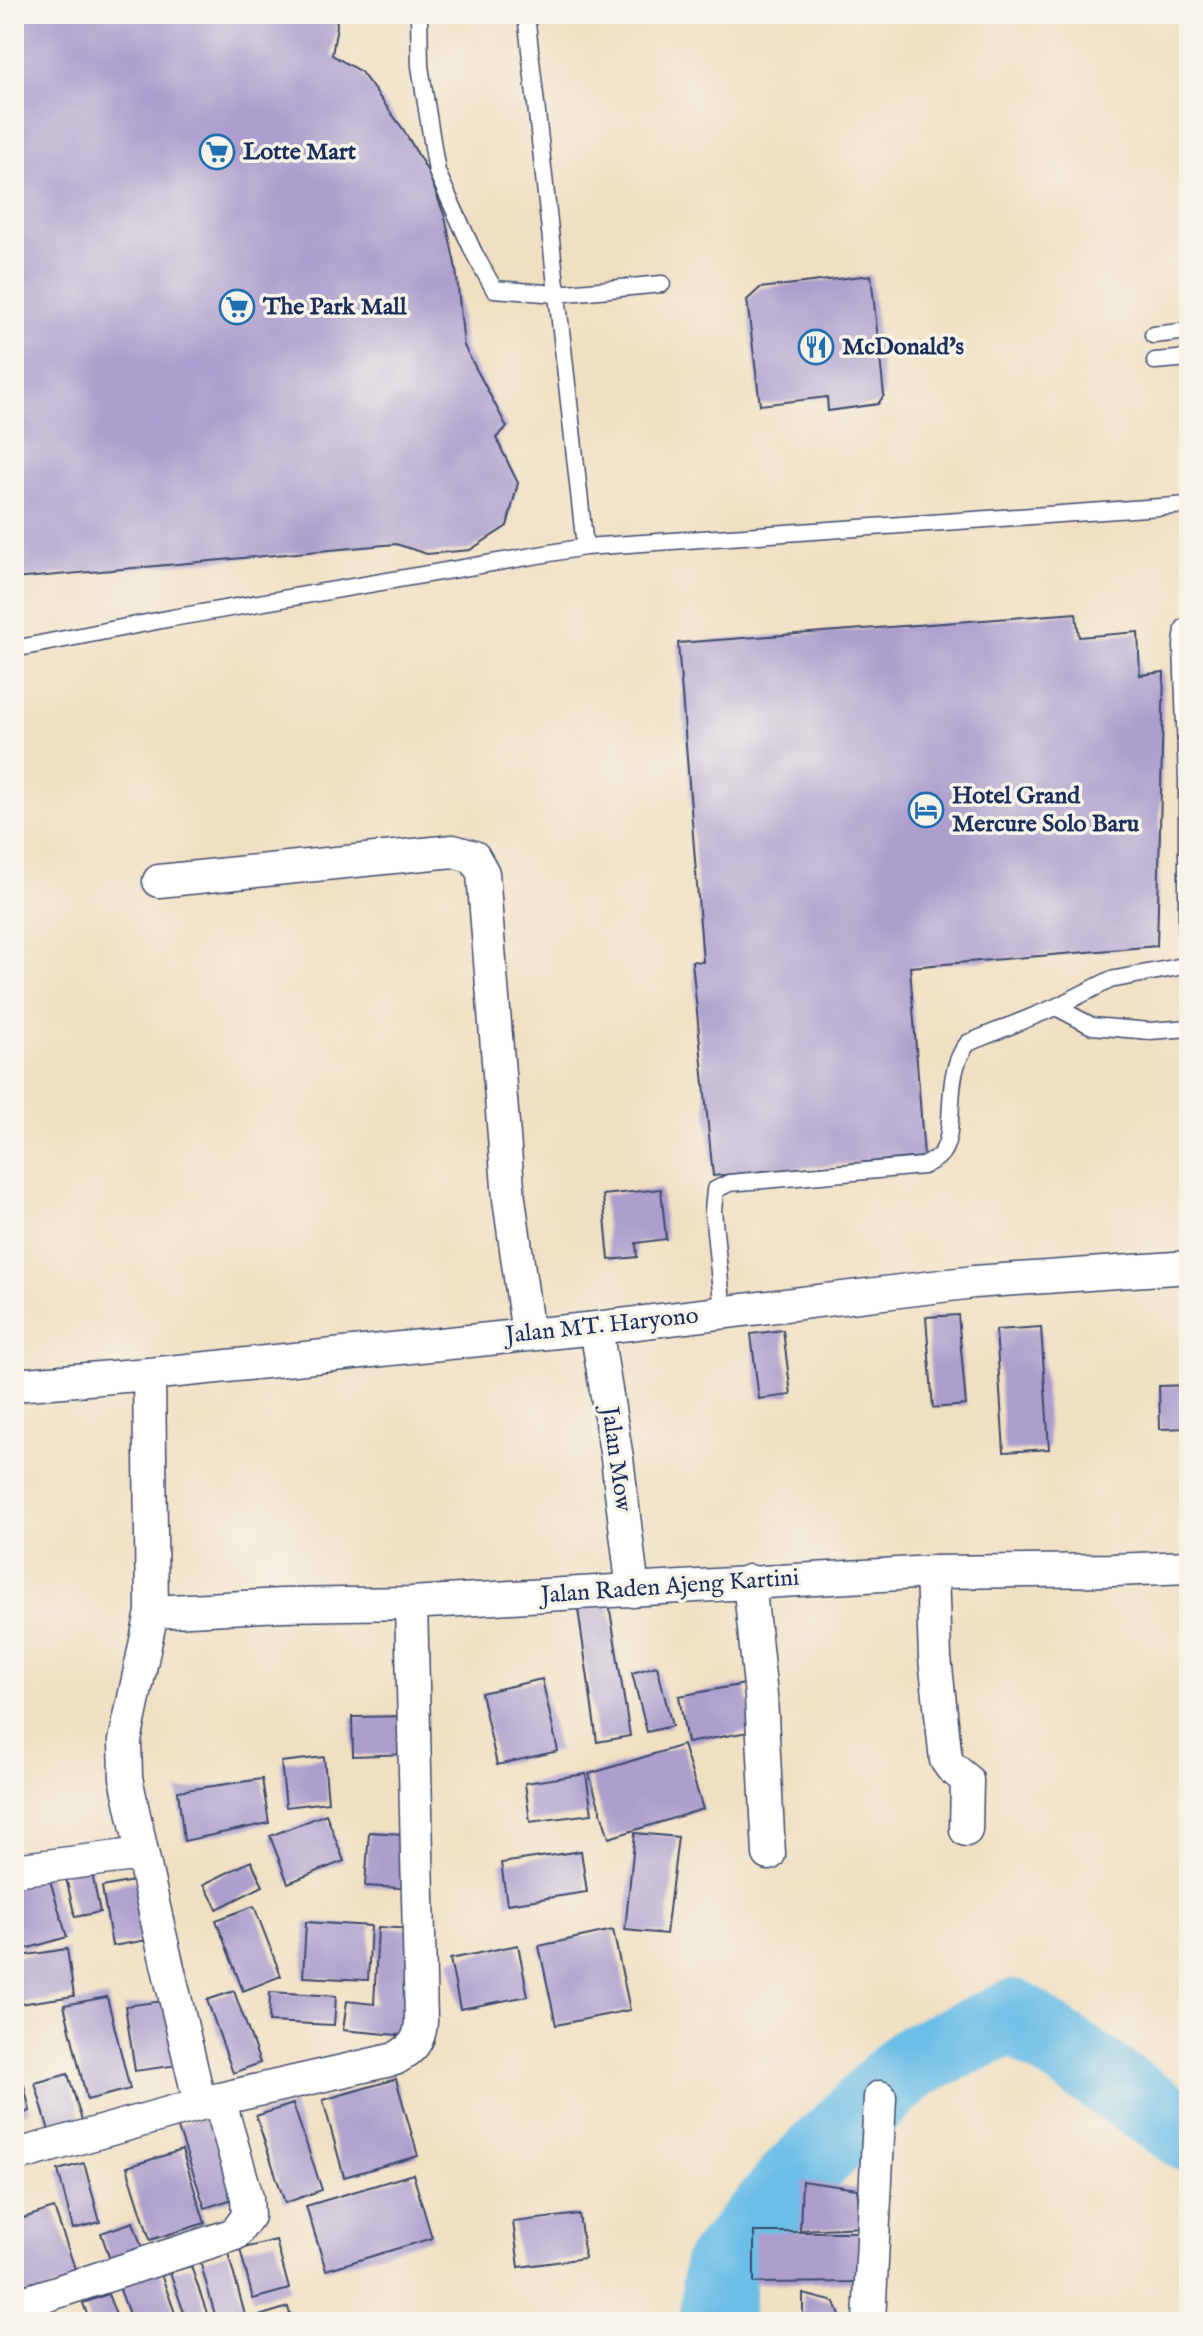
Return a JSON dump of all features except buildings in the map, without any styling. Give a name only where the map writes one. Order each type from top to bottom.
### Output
[{"type":"street","points":[[159,881],[453,851],[474,857],[483,873],[509,1199],[528,1334]]},
{"type":"street","name":"Jalan MT. Haryono","points":[[14,1385],[596,1328],[974,1282],[1189,1267]]},
{"type":"street","name":"Jalan Mow","points":[[596,1328],[617,1458],[633,1591]]},
{"type":"street","points":[[14,2306],[235,2234],[248,2216],[247,2197],[210,2101],[142,1854],[126,1778],[125,1741],[152,1612],[149,1374]]},
{"type":"street","name":"Jalan Raden Ajeng Kartini","points":[[152,1612],[281,1605],[411,1603],[932,1572],[1189,1567]]},
{"type":"street","points":[[932,1572],[935,1658],[946,1760],[967,1780],[966,1830]]},
{"type":"street","points":[[749,1581],[761,1696],[769,1854]]},
{"type":"street","points":[[14,2156],[210,2101],[395,2059],[408,2052],[417,2042],[421,2021],[411,1603]]},
{"type":"street","points":[[14,1870],[142,1854]]},
{"type":"street","points":[[869,2322],[880,2097]]},
{"type":"lane","points":[[419,14],[420,66],[437,172],[494,289],[557,294],[662,284]]},
{"type":"lane","points":[[526,14],[585,547]]},
{"type":"lane","points":[[1153,335],[1189,331]]},
{"type":"lane","points":[[1155,361],[1189,358]]},
{"type":"lane","points":[[14,649],[172,618],[585,547],[1189,505]]},
{"type":"lane","points":[[723,1312],[713,1211],[715,1190],[729,1183],[923,1166],[940,1155],[948,1139],[952,1074],[959,1054],[968,1043],[1056,1007],[1110,980],[1188,965],[1187,779],[1182,646],[1184,628],[1189,624]]},
{"type":"lane","points":[[1056,1007],[1092,1026],[1150,1031],[1189,1028]]},
{"type":"waterway","points":[[716,2322],[720,2267],[799,2174],[912,2062],[1014,2016],[1189,2135]]},
{"type":"place","name":"Lotte Mart","points":[[217,152]]},
{"type":"place","name":"The Park Mall","points":[[237,307]]},
{"type":"place","name":"McDonald's","points":[[816,347]]},
{"type":"place","name":"Hotel Grand Mercure Solo Baru","points":[[926,810]]}]
